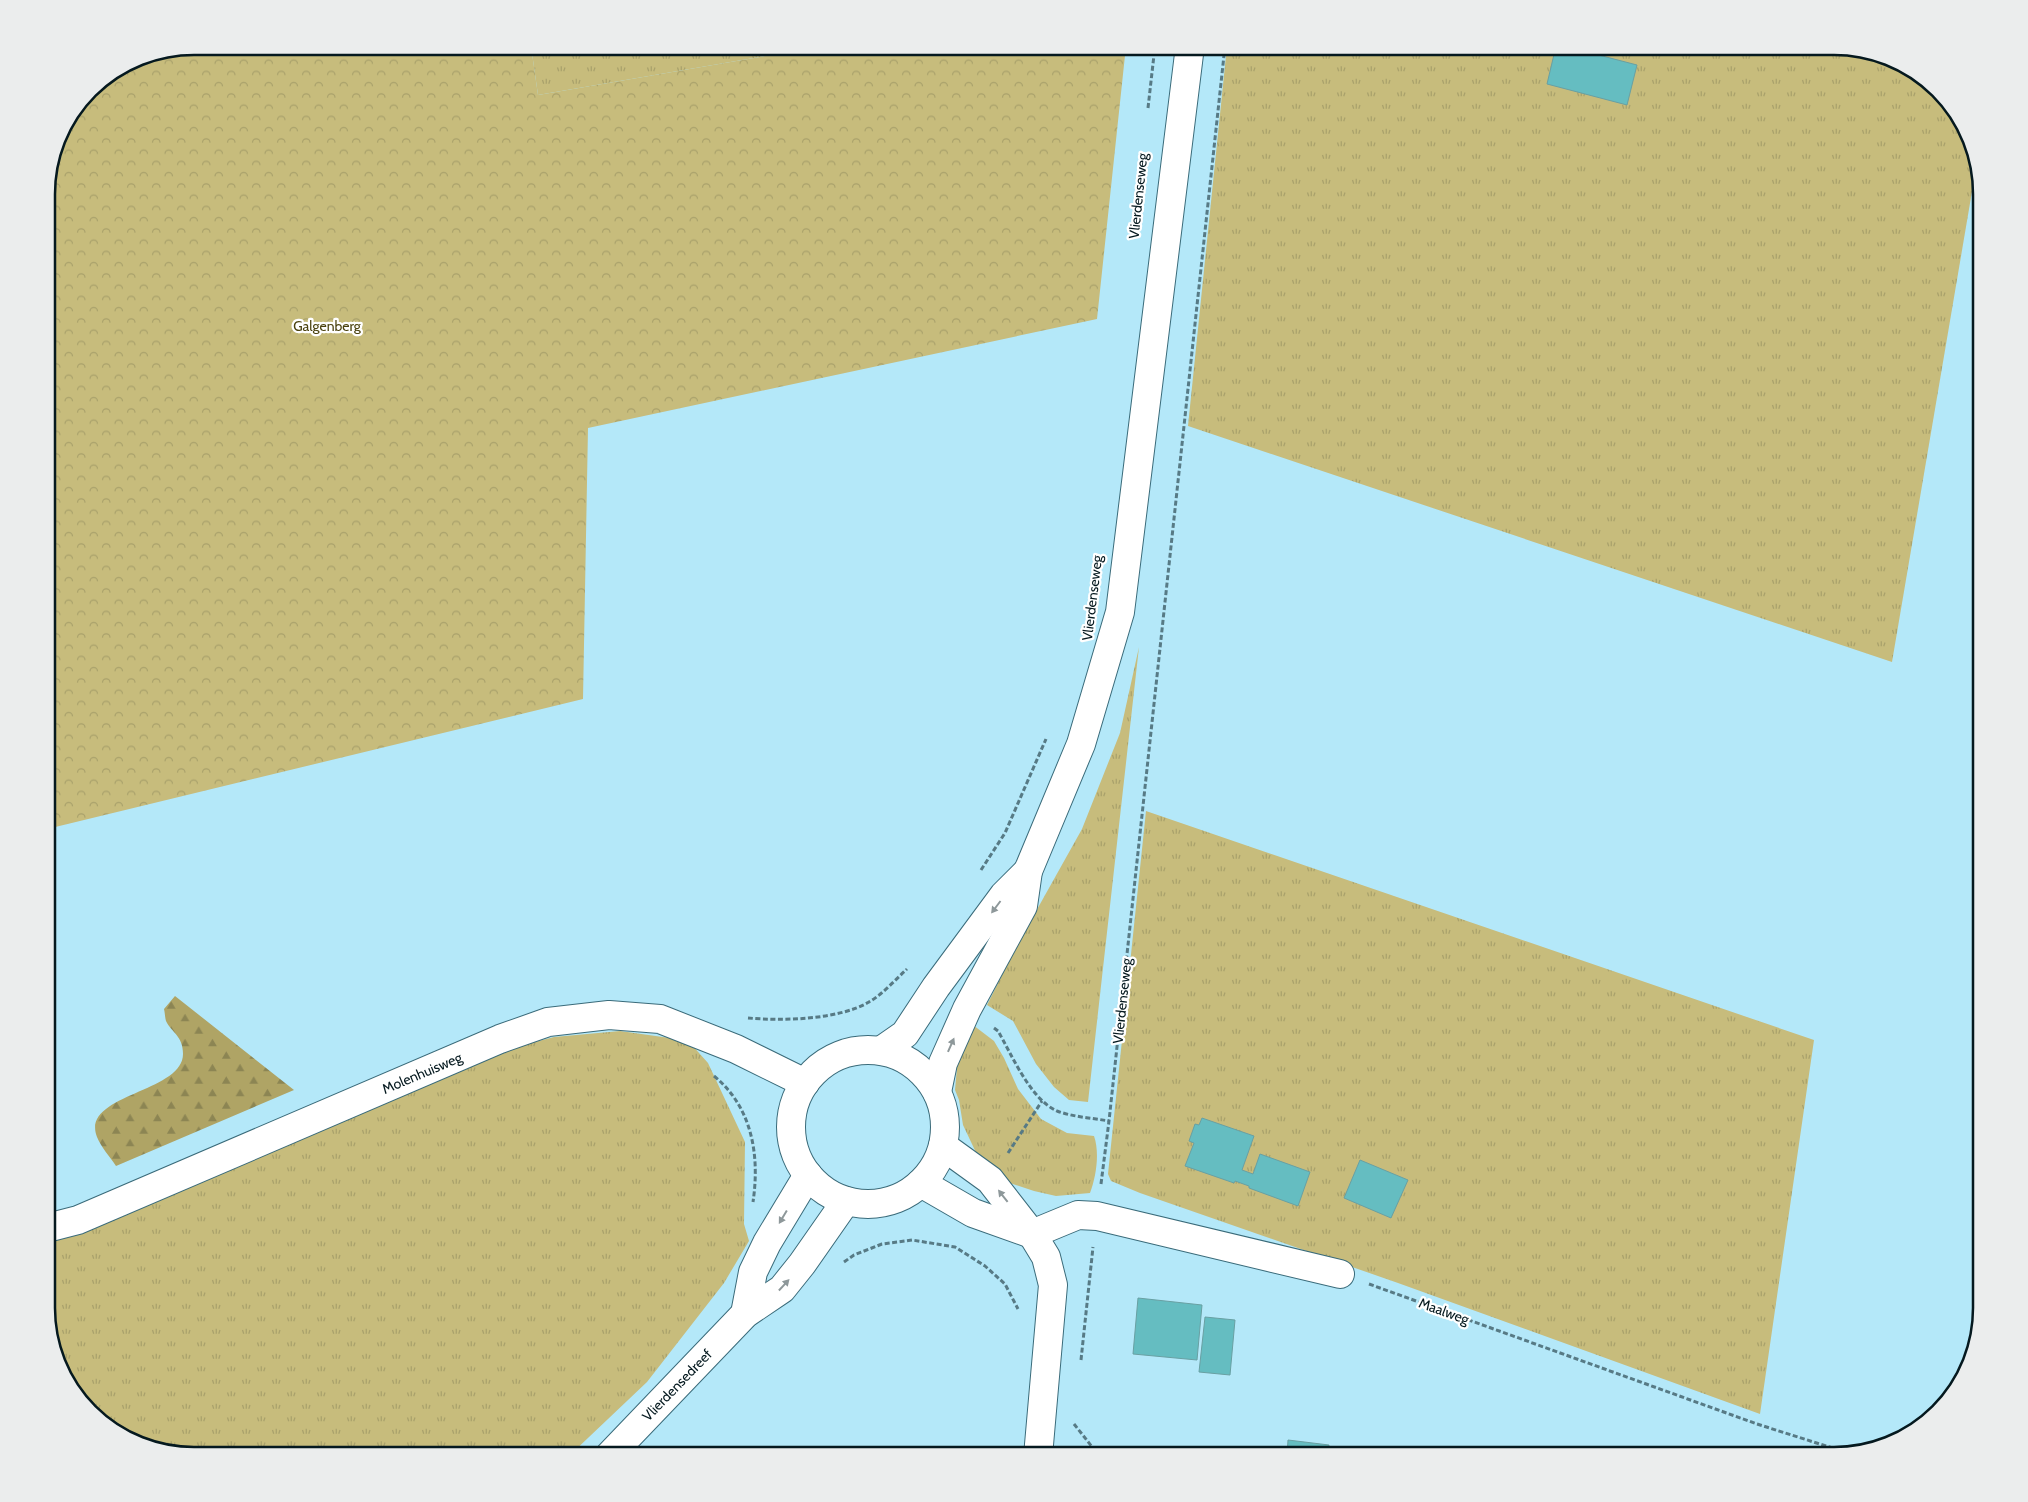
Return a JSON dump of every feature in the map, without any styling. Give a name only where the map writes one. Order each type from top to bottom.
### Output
[{"type":"main road","name":"Vlierdenseweg","points":[[937,1092],[943,1063],[967,1009],[1022,906],[1028,871],[1081,744],[1120,612],[1189,55]]},
{"type":"main road","name":"Vlierdenseweg","points":[[882,1050],[904,1034],[1004,895],[1028,871]]},
{"type":"main road","name":"Molenhuisweg","points":[[55,1226],[78,1220],[500,1039],[548,1022],[609,1015],[660,1019],[736,1049],[805,1083]]},
{"type":"main road","points":[[867,1050],[882,1050],[913,1064],[929,1079],[937,1092],[943,1110],[945,1124],[943,1146],[936,1164],[921,1183],[900,1197],[875,1204],[846,1201],[827,1192],[808,1175],[798,1160],[793,1147],[792,1114],[796,1098],[805,1083],[821,1065],[843,1054],[867,1050]]},
{"type":"main road","points":[[943,1146],[990,1180],[1032,1234],[1046,1257],[1053,1285],[1039,1447]]},
{"type":"main road","points":[[745,1314],[752,1272],[767,1243],[808,1175]]},
{"type":"main road","points":[[921,1183],[974,1213],[1032,1234],[1078,1215],[1097,1216],[1340,1274]]},
{"type":"main road","name":"Vlierdensedreef","points":[[618,1447],[745,1314],[782,1289],[846,1201]]},
{"type":"path","points":[[1147,115],[1153,55]]},
{"type":"path","name":"Vlierdenseweg","points":[[1080,1365],[1109,1121],[1224,55]]},
{"type":"path","points":[[980,872],[1005,833],[1048,733]]},
{"type":"path","points":[[756,1018],[808,1017],[836,1014],[858,1008],[876,998],[912,964]]},
{"type":"path","points":[[1042,1101],[1056,1110],[1109,1121]]},
{"type":"path","points":[[955,1247],[985,1266],[1005,1284],[1021,1318]]},
{"type":"path","name":"Maalweg","points":[[1340,1274],[1757,1424],[1832,1447]]},
{"type":"path","points":[[1075,1414],[1074,1424],[1092,1447]]},
{"type":"green space","name":"Galgenberg","points":[[185,55],[532,55],[538,95],[771,55],[1125,55],[1097,319],[588,428],[583,699],[55,827],[55,185],[62,149],[69,133],[84,109],[109,84],[125,74],[149,62]]},
{"type":"green space","points":[[532,55],[771,55],[538,95]]},
{"type":"green space","points":[[1226,55],[1843,55],[1879,62],[1919,84],[1944,109],[1959,133],[1966,149],[1973,188],[1892,662],[1188,426]]},
{"type":"green space","points":[[1139,647],[1088,1102],[1069,1100],[1054,1087],[1036,1064],[1013,1021],[987,1005],[1016,947],[1082,829],[1120,733]]},
{"type":"green space","points":[[1146,811],[1814,1040],[1760,1414],[1111,1181],[1108,1174]]},
{"type":"green space","points":[[175,996],[294,1090],[116,1166],[97,1137],[96,1123],[103,1111],[167,1077],[179,1067],[183,1048],[166,1021],[164,1009]]},
{"type":"green space","points":[[973,1025],[994,1041],[1018,1089],[1041,1119],[1067,1133],[1094,1136],[1097,1150],[1096,1165],[1090,1193],[1056,1196],[1034,1191],[1007,1182],[980,1161],[963,1125],[959,1100],[955,1090],[958,1056]]},
{"type":"green space","points":[[620,1031],[677,1039],[691,1044],[708,1063],[745,1142],[744,1224],[749,1241],[724,1283],[647,1382],[578,1447],[176,1446],[149,1440],[133,1433],[109,1418],[90,1400],[78,1385],[60,1344],[55,1317],[55,1226],[500,1051],[554,1037]]},
{"type":"building","points":[[1554,55],[1599,55],[1637,65],[1627,105],[1547,84]]},
{"type":"building","points":[[1202,1118],[1254,1136],[1242,1170],[1253,1174],[1260,1154],[1310,1172],[1298,1206],[1235,1181],[1234,1183],[1185,1166],[1194,1143],[1189,1141],[1195,1124],[1199,1125]]},
{"type":"building","points":[[1360,1160],[1408,1180],[1391,1218],[1344,1198]]},
{"type":"building","points":[[1138,1298],[1202,1305],[1197,1360],[1133,1354]]},
{"type":"building","points":[[1205,1317],[1235,1320],[1230,1375],[1199,1372]]},
{"type":"building","points":[[1288,1440],[1329,1445],[1329,1447],[1288,1447]]}]
